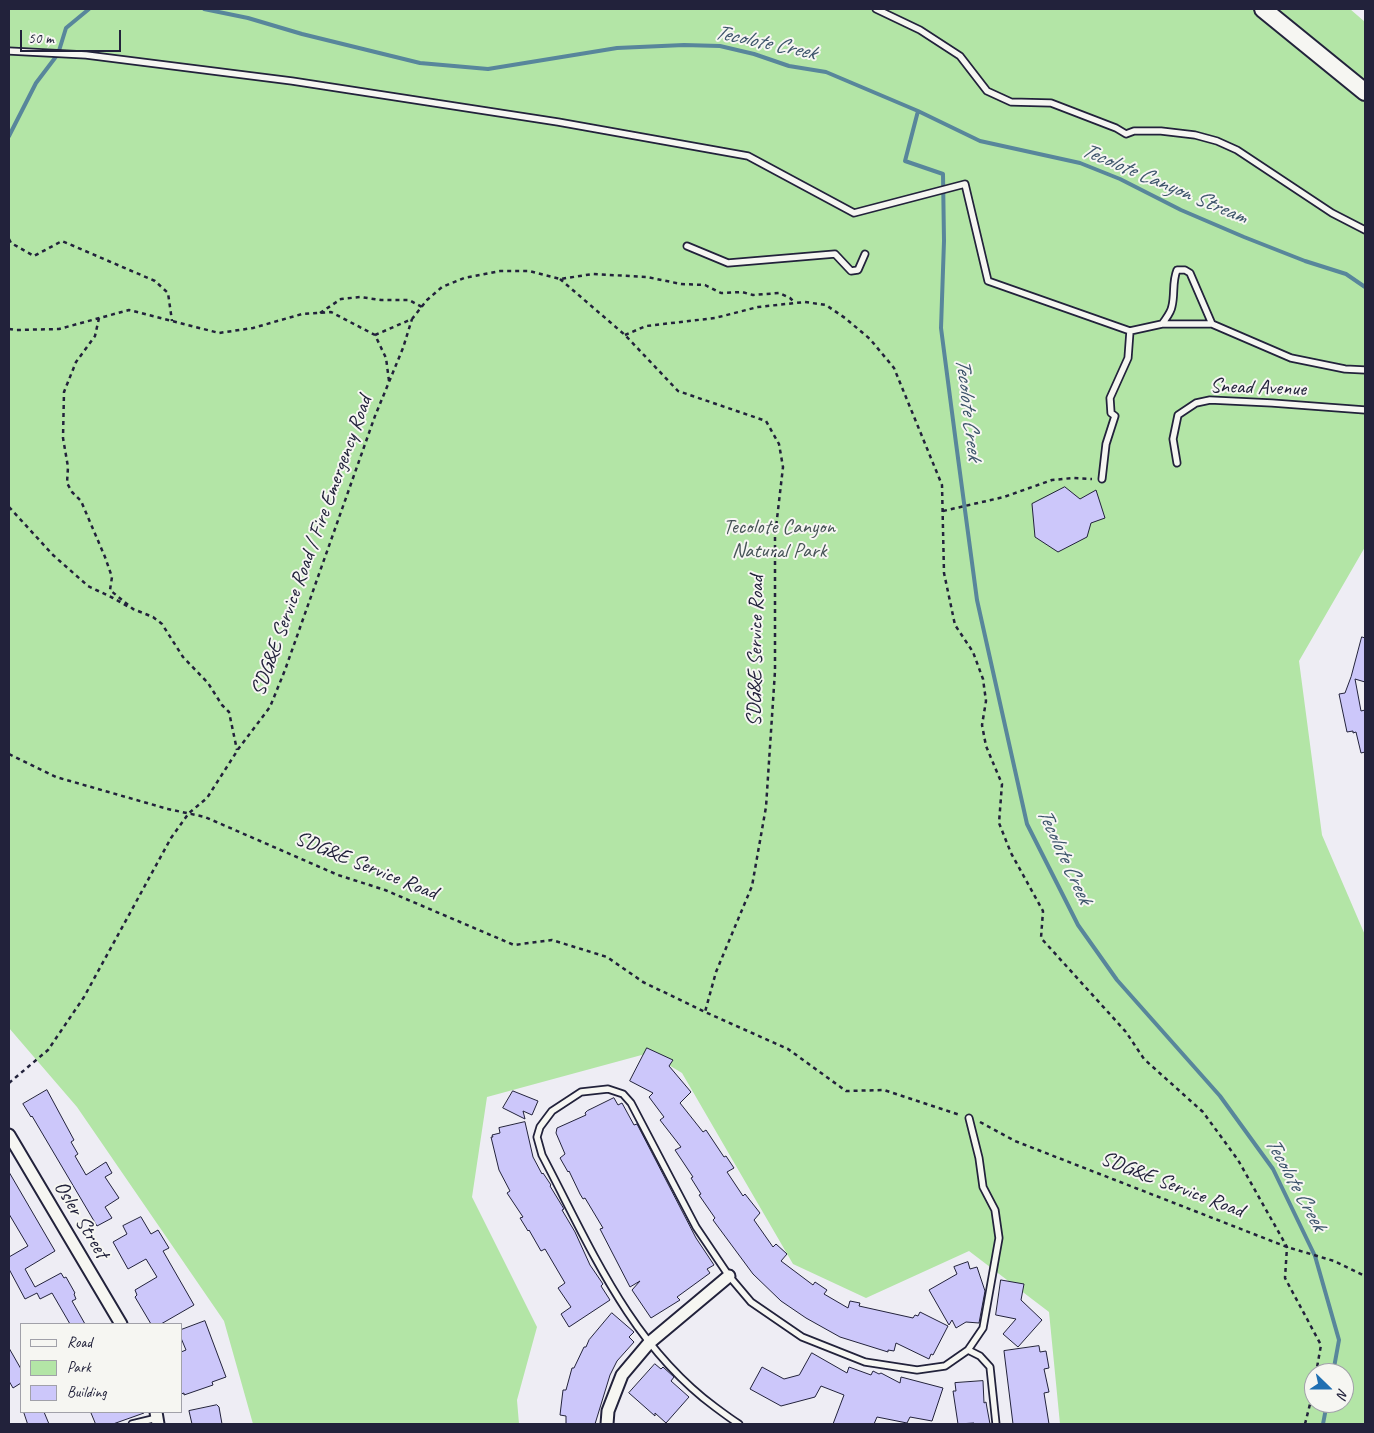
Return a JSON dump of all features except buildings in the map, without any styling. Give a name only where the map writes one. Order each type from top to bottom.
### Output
[{"type":"main road","points":[[1263,9],[1365,92]]},
{"type":"street","name":"Osler Street","points":[[9,1135],[120,1323]]},
{"type":"street","points":[[607,1424],[608,1411],[622,1374],[649,1344],[728,1276]]},
{"type":"lane","points":[[876,9],[934,38],[960,56],[987,91],[1010,102],[1052,103],[1116,128],[1126,134],[1161,131],[1195,135],[1217,141],[1237,150],[1332,213],[1365,230]]},
{"type":"lane","points":[[9,51],[86,55],[292,81],[558,122],[748,156],[854,213],[965,184],[988,281],[1130,331],[1162,324],[1212,324],[1291,358],[1345,369],[1365,370]]},
{"type":"lane","points":[[687,246],[728,263],[835,254],[852,271],[858,270],[865,254]]},
{"type":"lane","points":[[1162,324],[1170,312],[1176,273],[1177,270],[1181,269],[1188,270],[1190,273],[1212,324]]},
{"type":"lane","points":[[1102,479],[1106,444],[1115,416],[1111,413],[1110,398],[1128,358],[1130,331]]},
{"type":"lane","name":"Snead Avenue","points":[[1177,463],[1173,439],[1178,416],[1196,403],[1210,400],[1365,410]]},
{"type":"lane","points":[[739,1424],[699,1395],[669,1367],[649,1344],[619,1302],[542,1155],[537,1137],[540,1128],[552,1111],[581,1092],[608,1090],[623,1094],[631,1103],[696,1227],[728,1276],[751,1302],[802,1336],[865,1362],[917,1370],[945,1366],[968,1350],[983,1328],[999,1238],[995,1210],[983,1187],[979,1158],[969,1118]]},
{"type":"lane","points":[[968,1350],[980,1356],[990,1367],[996,1424]]},
{"type":"lane","points":[[132,1424],[157,1418]]},
{"type":"path","points":[[9,240],[34,256],[62,241],[155,281],[168,293],[172,321]]},
{"type":"path","points":[[374,335],[412,318],[442,287],[464,278],[500,271],[528,271],[560,279],[593,274],[647,277],[681,284],[705,285],[721,293],[742,292],[752,295],[779,293],[790,298],[795,303]]},
{"type":"path","name":"SDG&E Service Road","points":[[560,279],[625,335],[678,390],[766,421],[779,444],[783,467],[774,536],[775,671],[766,807],[752,886],[716,972],[705,1012]]},
{"type":"path","points":[[320,313],[341,299],[360,297],[381,300],[408,300],[422,307]]},
{"type":"path","points":[[625,335],[646,326],[715,318],[758,307],[805,302],[826,305],[845,318],[870,339],[894,368],[942,485],[944,573],[954,625],[973,652],[983,679],[986,701],[982,724],[986,746],[1002,784],[999,823],[1011,853],[1043,911],[1042,938],[1126,1032],[1144,1059],[1203,1112],[1238,1160],[1287,1247],[1285,1278],[1321,1345],[1318,1363]]},
{"type":"path","points":[[9,329],[60,329],[129,310],[219,333],[252,328],[302,314],[331,312],[374,335],[386,358],[389,382]]},
{"type":"path","points":[[99,318],[95,336],[76,362],[64,392],[63,438],[68,468],[67,483],[72,492],[81,501],[106,557],[112,577],[110,590],[133,609]]},
{"type":"path","name":"SDG&E Service Road / Fire Emergency Road","points":[[9,1084],[24,1073],[48,1050],[84,997],[172,838],[189,813],[207,798],[237,751],[270,707],[285,670],[375,416],[403,348],[412,318]]},
{"type":"path","points":[[942,511],[1004,497],[1052,480],[1073,478],[1102,479]]},
{"type":"path","points":[[9,507],[53,555],[88,586],[153,617],[162,624],[183,657],[208,683],[222,705],[229,712],[237,751]]},
{"type":"path","name":"SDG&E Service Road","points":[[9,754],[56,776],[168,809],[205,816],[338,875],[385,890],[514,945],[552,940],[607,957],[643,982],[788,1049],[846,1091],[884,1090],[986,1124],[1015,1141],[1287,1247],[1334,1261],[1365,1276]]},
{"type":"green space","name":"Tecolote Canyon Natural Park","points":[[9,9],[1350,9],[1365,22],[1365,547],[1299,661],[1322,835],[1365,935],[1365,1424],[1060,1424],[1049,1312],[969,1251],[866,1298],[793,1264],[682,1073],[649,1053],[487,1097],[472,1197],[537,1327],[517,1400],[519,1424],[253,1424],[224,1321],[77,1107],[9,1028]]},
{"type":"waterway","name":"Tecolote Creek","points":[[9,136],[36,83],[58,54],[66,28],[89,9]]},
{"type":"waterway","name":"Tecolote Creek","points":[[204,9],[248,18],[302,34],[420,63],[488,69],[617,48],[684,45],[720,46],[754,54],[789,66],[826,72],[918,111],[905,161],[943,174],[944,241],[941,328],[977,600],[1027,824],[1078,925],[1117,980],[1220,1096],[1273,1169],[1315,1256],[1339,1340],[1335,1363]]},
{"type":"waterway","name":"Tecolote Canyon Stream","points":[[918,111],[980,141],[1080,163],[1120,179],[1181,210],[1244,237],[1305,261],[1346,274],[1365,287]]},
{"type":"waterway","name":"Tecolote Creek","points":[[1323,1424],[1325,1413]]}]
